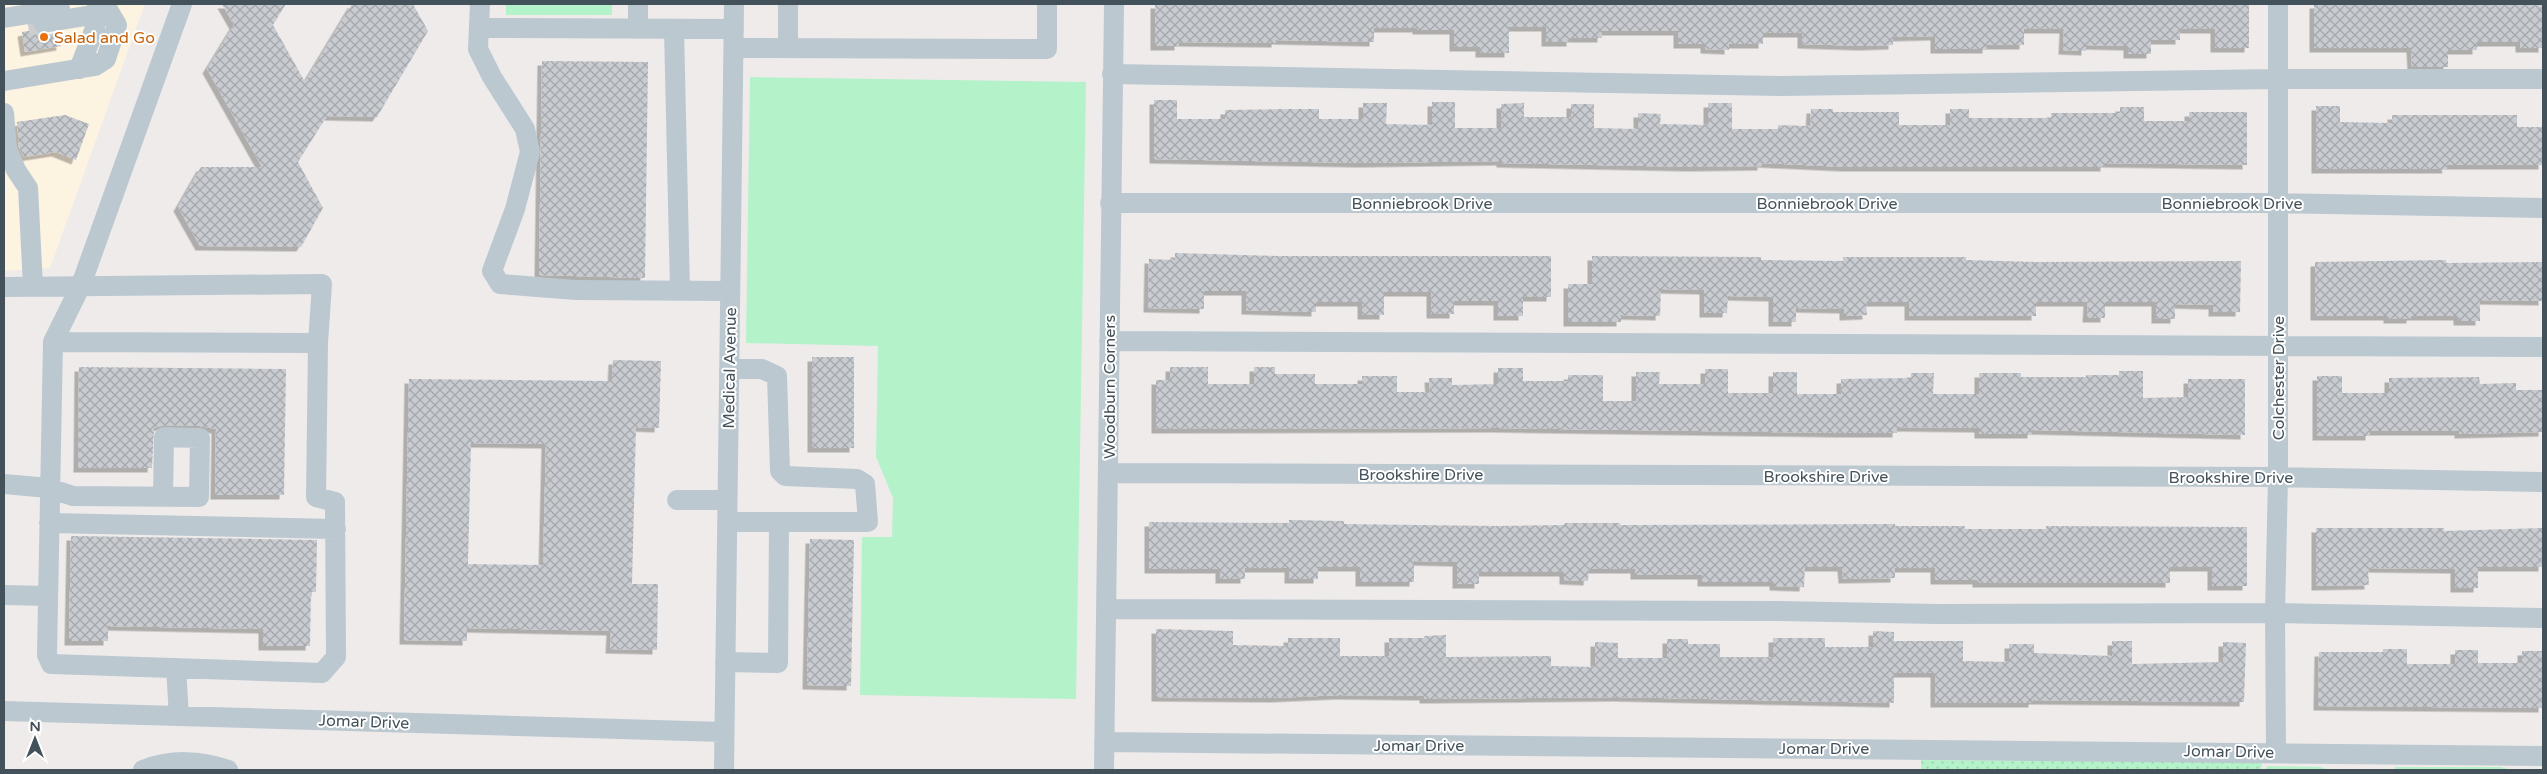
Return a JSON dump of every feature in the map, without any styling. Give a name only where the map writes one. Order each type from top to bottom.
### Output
[{"type":"street","points":[[4,81],[95,66],[106,58],[117,25],[107,8],[97,4],[17,17]]},
{"type":"street","points":[[4,286],[81,285],[322,284],[318,343],[316,496],[335,502],[336,658],[322,673],[51,664],[47,655],[53,342],[81,285],[182,4]]},
{"type":"street","points":[[480,4],[478,49],[492,77],[525,129],[530,152],[515,209],[492,271],[500,284],[576,290],[730,290]]},
{"type":"street","points":[[638,4],[638,29]]},
{"type":"street","name":"Medical Avenue","points":[[724,770],[734,4]]},
{"type":"street","points":[[788,4],[788,47]]},
{"type":"street","points":[[479,28],[674,29],[788,47],[1047,48],[1047,4]]},
{"type":"street","name":"Woodburn Corners","points":[[1104,770],[1114,4]]},
{"type":"street","name":"Colchester Drive","points":[[2276,752],[2274,613],[2278,477],[2278,4]]},
{"type":"street","points":[[17,17],[92,15],[96,21],[95,28],[79,69]]},
{"type":"street","points":[[674,29],[680,291]]},
{"type":"street","points":[[1112,74],[1781,86],[2278,79],[2543,79]]},
{"type":"street","points":[[4,113],[5,150],[28,188],[33,286]]},
{"type":"street","name":"Bonniebrook Drive","points":[[1110,203],[2278,202],[2543,208]]},
{"type":"street","points":[[1109,341],[2543,346]]},
{"type":"street","points":[[53,342],[318,343]]},
{"type":"street","points":[[727,522],[868,522],[865,484],[857,479],[785,476],[780,470],[777,376],[762,369],[729,369]]},
{"type":"street","name":"Brookshire Drive","points":[[1108,473],[2278,477],[2543,482]]},
{"type":"street","points":[[4,484],[50,488],[73,496],[163,496]]},
{"type":"street","points":[[677,500],[727,500]]},
{"type":"street","points":[[725,662],[778,663],[778,522]]},
{"type":"street","points":[[49,523],[336,529]]},
{"type":"street","points":[[4,595],[47,596]]},
{"type":"street","points":[[1106,609],[1777,611],[1936,614],[2274,613],[2543,618]]},
{"type":"street","points":[[176,668],[179,716]]},
{"type":"street","name":"Jomar Drive","points":[[4,711],[724,732]]},
{"type":"street","name":"Jomar Drive","points":[[1104,742],[2276,752],[2538,760]]},
{"type":"street","points":[[143,770],[176,762],[209,763],[228,770]]},
{"type":"shaded area","points":[[4,4],[145,4],[50,268],[5,271]]},
{"type":"green space","points":[[506,4],[612,4],[612,15],[506,15]]},
{"type":"green space","points":[[750,77],[1086,82],[1076,699],[860,695],[862,537],[892,537],[893,498],[876,457],[878,346],[746,343]]},
{"type":"green space","points":[[1921,760],[2262,762],[2261,770],[1921,770]]},
{"type":"green space","points":[[2268,766],[2320,767],[2330,770],[2264,770]]},
{"type":"green space","points":[[2395,767],[2501,767],[2511,770],[2395,770]]},
{"type":"building","points":[[222,4],[286,4],[273,25],[305,82],[352,4],[413,4],[428,31],[377,117],[327,116],[298,162],[323,208],[301,247],[200,246],[178,207],[201,167],[262,167],[207,69],[234,25]]},
{"type":"building","points":[[1155,4],[2249,4],[2249,48],[2215,48],[2215,29],[2180,29],[2180,40],[2151,40],[2151,54],[2128,54],[2128,46],[2086,45],[2086,51],[2063,50],[2064,29],[2024,29],[2024,45],[1987,45],[1987,49],[1935,49],[1935,36],[1893,37],[1893,45],[1863,46],[1802,44],[1802,33],[1763,33],[1763,44],[1729,44],[1729,50],[1705,49],[1705,44],[1678,44],[1678,31],[1602,31],[1602,38],[1571,38],[1571,42],[1546,42],[1546,27],[1509,27],[1509,53],[1480,53],[1480,47],[1454,47],[1454,30],[1417,30],[1417,28],[1374,28],[1374,42],[1276,40],[1276,43],[1179,42],[1179,46],[1155,46]]},
{"type":"building","points":[[2314,4],[2543,4],[2543,48],[2520,48],[2520,42],[2477,42],[2477,50],[2448,50],[2448,67],[2412,67],[2411,48],[2314,48]]},
{"type":"building","name":"Salad and Go","points":[[33,30],[44,35],[64,32],[65,40],[60,41],[61,46],[25,52],[22,32]]},
{"type":"building","points":[[542,61],[648,62],[645,278],[539,275]]},
{"type":"building","points":[[1154,100],[1177,100],[1177,119],[1225,119],[1225,110],[1319,109],[1319,119],[1363,119],[1363,103],[1387,103],[1386,124],[1432,125],[1432,102],[1455,102],[1455,128],[1501,128],[1501,104],[1524,103],[1524,117],[1571,117],[1571,104],[1594,104],[1594,128],[1638,129],[1638,113],[1661,114],[1660,124],[1708,125],[1708,103],[1732,103],[1732,129],[1778,129],[1778,125],[1810,126],[1811,109],[1833,109],[1833,112],[1899,112],[1899,125],[1950,125],[1950,109],[1969,109],[1969,118],[2051,118],[2051,113],[2120,113],[2120,107],[2144,107],[2144,121],[2189,121],[2189,112],[2247,112],[2247,165],[2105,163],[2105,167],[1846,167],[1762,163],[1762,166],[1692,167],[1501,163],[1501,161],[1362,163],[1154,159]]},
{"type":"building","points":[[2316,106],[2340,106],[2340,122],[2392,123],[2392,115],[2517,115],[2517,127],[2543,127],[2543,165],[2446,165],[2447,169],[2316,169]]},
{"type":"building","points":[[65,115],[89,124],[76,160],[56,152],[24,157],[19,148],[17,122]]},
{"type":"building","points":[[1175,253],[1278,256],[1551,256],[1551,297],[1523,297],[1523,316],[1498,316],[1498,301],[1454,301],[1454,314],[1431,314],[1431,292],[1384,292],[1384,315],[1362,315],[1362,302],[1316,302],[1316,312],[1246,310],[1246,291],[1204,291],[1204,309],[1148,308],[1149,259],[1175,260]]},
{"type":"building","points":[[1592,256],[1761,257],[1761,260],[1843,261],[1843,257],[1966,257],[1966,260],[2036,262],[2241,261],[2240,312],[2213,312],[2213,305],[2175,304],[2175,319],[2156,319],[2156,302],[2105,302],[2105,318],[2087,318],[2088,302],[2036,302],[2036,316],[1909,316],[1909,302],[1866,302],[1867,315],[1844,316],[1844,309],[1796,308],[1796,322],[1773,322],[1773,297],[1728,296],[1727,313],[1704,313],[1704,290],[1661,289],[1660,316],[1621,315],[1621,322],[1568,322],[1568,284],[1592,284]]},
{"type":"building","points":[[2446,260],[2446,263],[2543,262],[2543,301],[2480,300],[2480,321],[2458,321],[2458,316],[2411,316],[2411,319],[2388,319],[2388,316],[2315,316],[2315,262]]},
{"type":"building","points":[[812,357],[854,357],[854,448],[812,448]]},
{"type":"building","points":[[613,360],[661,361],[659,428],[636,427],[632,584],[658,584],[657,650],[610,649],[611,631],[467,628],[467,641],[404,640],[409,379],[612,381]],"holes":[[[471,443],[546,444],[543,565],[468,564]]]},
{"type":"building","points":[[79,367],[286,369],[284,495],[215,495],[216,429],[200,426],[164,425],[154,428],[152,468],[78,468]]},
{"type":"building","points":[[1170,367],[1208,367],[1208,384],[1254,384],[1254,367],[1275,367],[1275,374],[1315,374],[1315,384],[1362,384],[1362,376],[1397,376],[1397,392],[1430,392],[1429,378],[1452,378],[1452,385],[1498,384],[1498,368],[1523,368],[1523,381],[1568,381],[1568,375],[1603,375],[1603,401],[1636,401],[1636,372],[1660,372],[1659,384],[1705,384],[1705,369],[1728,369],[1728,393],[1773,393],[1773,372],[1797,372],[1797,394],[1841,394],[1841,379],[1911,378],[1911,373],[1934,373],[1933,394],[1979,394],[1979,373],[2021,373],[2021,377],[2086,377],[2086,375],[2119,375],[2119,371],[2143,371],[2143,398],[2188,397],[2188,379],[2245,379],[2245,435],[2032,430],[2032,434],[1979,434],[1979,428],[1897,427],[1897,433],[1498,428],[1156,429],[1156,380],[1170,380]]},
{"type":"building","points":[[2317,376],[2342,376],[2342,393],[2389,393],[2389,378],[2479,377],[2480,384],[2516,383],[2516,390],[2543,390],[2543,432],[2459,434],[2459,431],[2370,431],[2370,436],[2317,436]]},
{"type":"building","points":[[1289,520],[1344,521],[1344,524],[1497,526],[1620,523],[1620,525],[1895,524],[1895,526],[1965,526],[1965,529],[2046,529],[2046,526],[2247,527],[2247,586],[2212,586],[2212,567],[2170,567],[2170,583],[1977,583],[1977,580],[1935,580],[1935,568],[1895,568],[1895,578],[1843,579],[1842,567],[1805,567],[1804,587],[1774,586],[1774,582],[1702,582],[1702,575],[1635,575],[1635,569],[1589,569],[1588,581],[1564,580],[1564,572],[1479,572],[1479,584],[1457,584],[1457,562],[1414,561],[1414,582],[1360,582],[1360,567],[1318,567],[1318,579],[1289,579],[1289,568],[1245,568],[1245,579],[1220,579],[1220,569],[1149,569],[1149,522],[1289,523]]},
{"type":"building","points":[[2316,528],[2444,528],[2444,531],[2543,528],[2543,567],[2478,567],[2478,588],[2455,588],[2455,569],[2368,568],[2369,585],[2316,586]]},
{"type":"building","points":[[71,536],[317,540],[316,592],[311,592],[310,646],[263,646],[263,629],[108,626],[108,641],[69,641]]},
{"type":"building","points":[[810,539],[854,540],[851,686],[807,685]]},
{"type":"building","points":[[1156,629],[1233,631],[1233,645],[1288,646],[1288,638],[1340,638],[1340,656],[1389,656],[1389,638],[1424,638],[1424,636],[1446,635],[1446,657],[1551,656],[1551,666],[1595,667],[1595,642],[1618,643],[1618,658],[1667,658],[1667,639],[1688,639],[1688,644],[1720,644],[1720,657],[1773,657],[1773,638],[1825,638],[1825,647],[1873,647],[1873,631],[1894,632],[1894,641],[1963,641],[1963,661],[2009,662],[2009,644],[2034,644],[2034,653],[2112,656],[2112,641],[2132,641],[2132,664],[2223,662],[2223,642],[2246,643],[2244,702],[2033,700],[2033,703],[1935,703],[1935,673],[1894,673],[1894,703],[1618,697],[1424,699],[1424,696],[1340,695],[1275,698],[1156,697]]},
{"type":"building","points":[[2383,649],[2407,649],[2407,664],[2455,664],[2455,650],[2478,650],[2478,663],[2522,663],[2522,651],[2543,651],[2543,708],[2318,706],[2319,652],[2383,652]]},
{"type":"tunnel","points":[[28,26],[43,23]]},
{"type":"place","name":"Salad and Go","points":[[44,37]]}]
